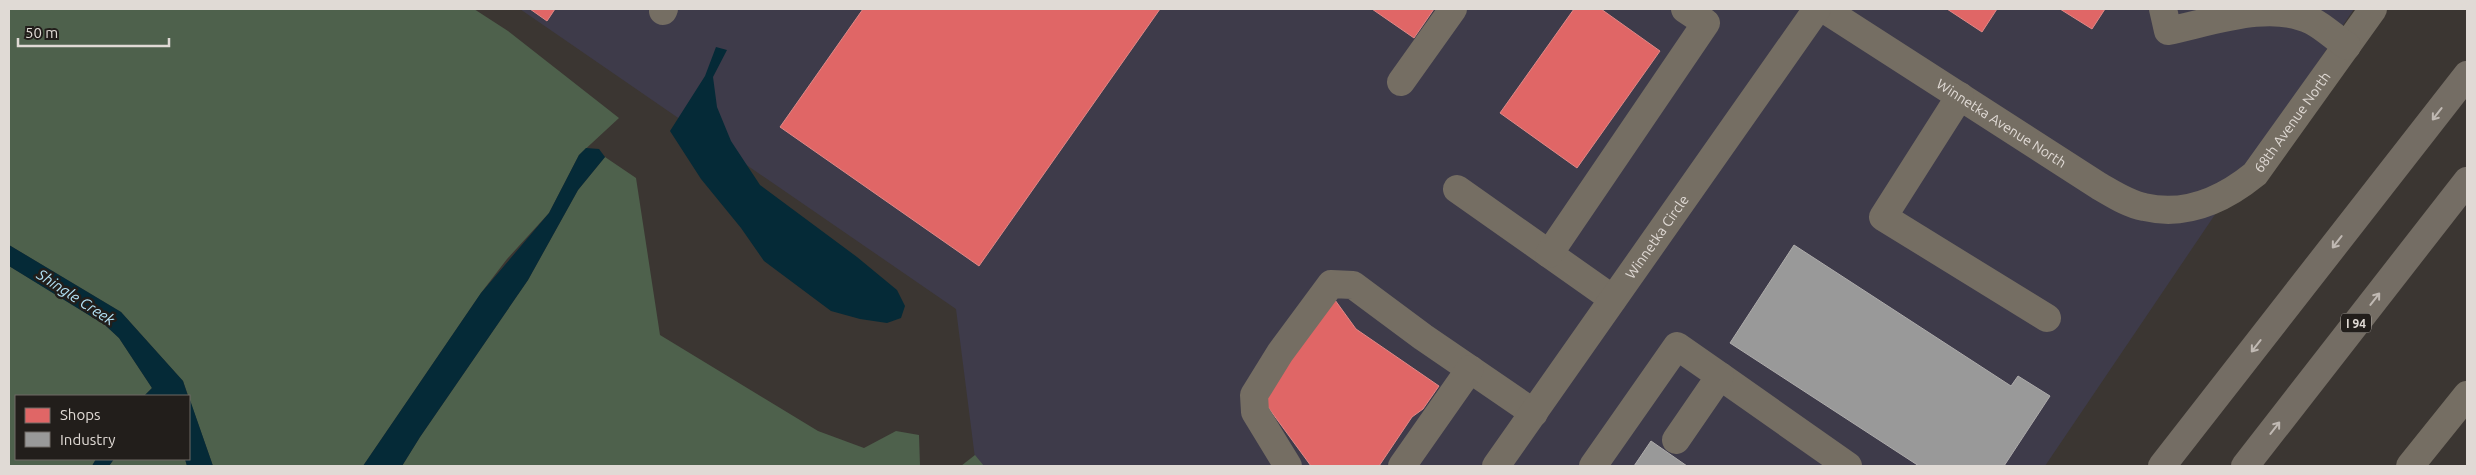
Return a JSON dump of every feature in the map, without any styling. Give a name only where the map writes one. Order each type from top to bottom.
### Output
[{"type":"highway","points":[[2162,466],[2467,75]]},
{"type":"highway","name":"I 94","points":[[2245,466],[2467,181]]},
{"type":"street","points":[[1401,82],[1453,9]]},
{"type":"street","points":[[1548,254],[1706,23],[1685,9]]},
{"type":"street","points":[[2163,9],[2168,31],[2254,12],[2293,14],[2312,21],[2346,46]]},
{"type":"street","name":"68th Avenue North","points":[[2190,208],[2222,197],[2255,174],[2373,9]]},
{"type":"street","name":"Winnetka Avenue North","points":[[1832,11],[1960,96],[2120,198],[2143,207],[2168,210],[2190,208]]},
{"type":"street","name":"Winnetka Circle","points":[[1496,466],[1613,299],[1832,11]]},
{"type":"street","points":[[1960,96],[1883,217],[2047,318]]},
{"type":"street","points":[[1457,189],[1613,299]]},
{"type":"street","points":[[1288,466],[1255,412],[1254,395],[1280,353],[1331,284],[1353,285],[1534,413]]},
{"type":"street","points":[[1593,466],[1677,346],[1848,466]]},
{"type":"street","points":[[1402,466],[1470,369]]},
{"type":"street","points":[[1676,440],[1720,376]]},
{"type":"street","points":[[2410,466],[2463,410]]},
{"type":"shaded area","points":[[520,9],[2354,9],[2045,466],[976,466],[956,309]]},
{"type":"green space","points":[[9,9],[474,9],[508,31],[619,118],[579,155],[549,213],[507,259],[481,293],[363,466],[213,466],[190,401],[190,395],[188,395],[183,381],[121,312],[9,245]]},
{"type":"green space","points":[[605,157],[636,178],[660,335],[818,431],[864,448],[896,431],[919,435],[920,466],[402,466],[528,280],[578,190]]},
{"type":"green space","points":[[9,266],[105,325],[119,338],[152,388],[145,395],[15,395],[15,460],[95,460],[92,466],[9,466]]},
{"type":"green space","points":[[975,455],[984,466],[961,466]]},
{"type":"green space","points":[[113,460],[185,460],[187,466],[109,466]]},
{"type":"water","points":[[716,47],[727,50],[713,77],[717,107],[731,141],[760,185],[857,257],[897,290],[905,306],[901,318],[887,323],[860,319],[831,311],[764,261],[741,228],[701,179],[670,131],[705,76]]},
{"type":"water","points":[[586,148],[599,149],[605,157],[578,190],[528,280],[402,466],[363,466],[481,293],[549,213],[579,155]]},
{"type":"water","name":"Shingle Creek","points":[[9,245],[121,312],[183,381],[188,395],[145,395],[152,388],[119,338],[105,325],[9,266]]},
{"type":"water","points":[[190,400],[213,466],[187,466],[185,460],[190,460]]},
{"type":"water","points":[[95,460],[113,460],[109,466],[92,466]]},
{"type":"building: Shops","points":[[530,9],[555,9],[547,21]]},
{"type":"building: Shops","points":[[863,9],[1160,9],[979,266],[780,127]]},
{"type":"building: Shops","points":[[1372,9],[1434,9],[1414,38]]},
{"type":"building: Shops","points":[[1574,9],[1601,9],[1660,51],[1577,168],[1500,113]]},
{"type":"building: Shops","points":[[1947,9],[1997,9],[1982,32]]},
{"type":"building: Shops","points":[[2060,9],[2105,9],[2092,29]]},
{"type":"building: Shops","points":[[1335,300],[1356,329],[1439,386],[1423,409],[1412,417],[1379,466],[1311,466],[1262,399]]},
{"type":"building: Industry","points":[[1794,245],[2011,386],[2018,376],[2050,396],[2004,466],[1919,466],[1730,343]]},
{"type":"building: Industry","points":[[1651,441],[1687,466],[1634,466]]}]
